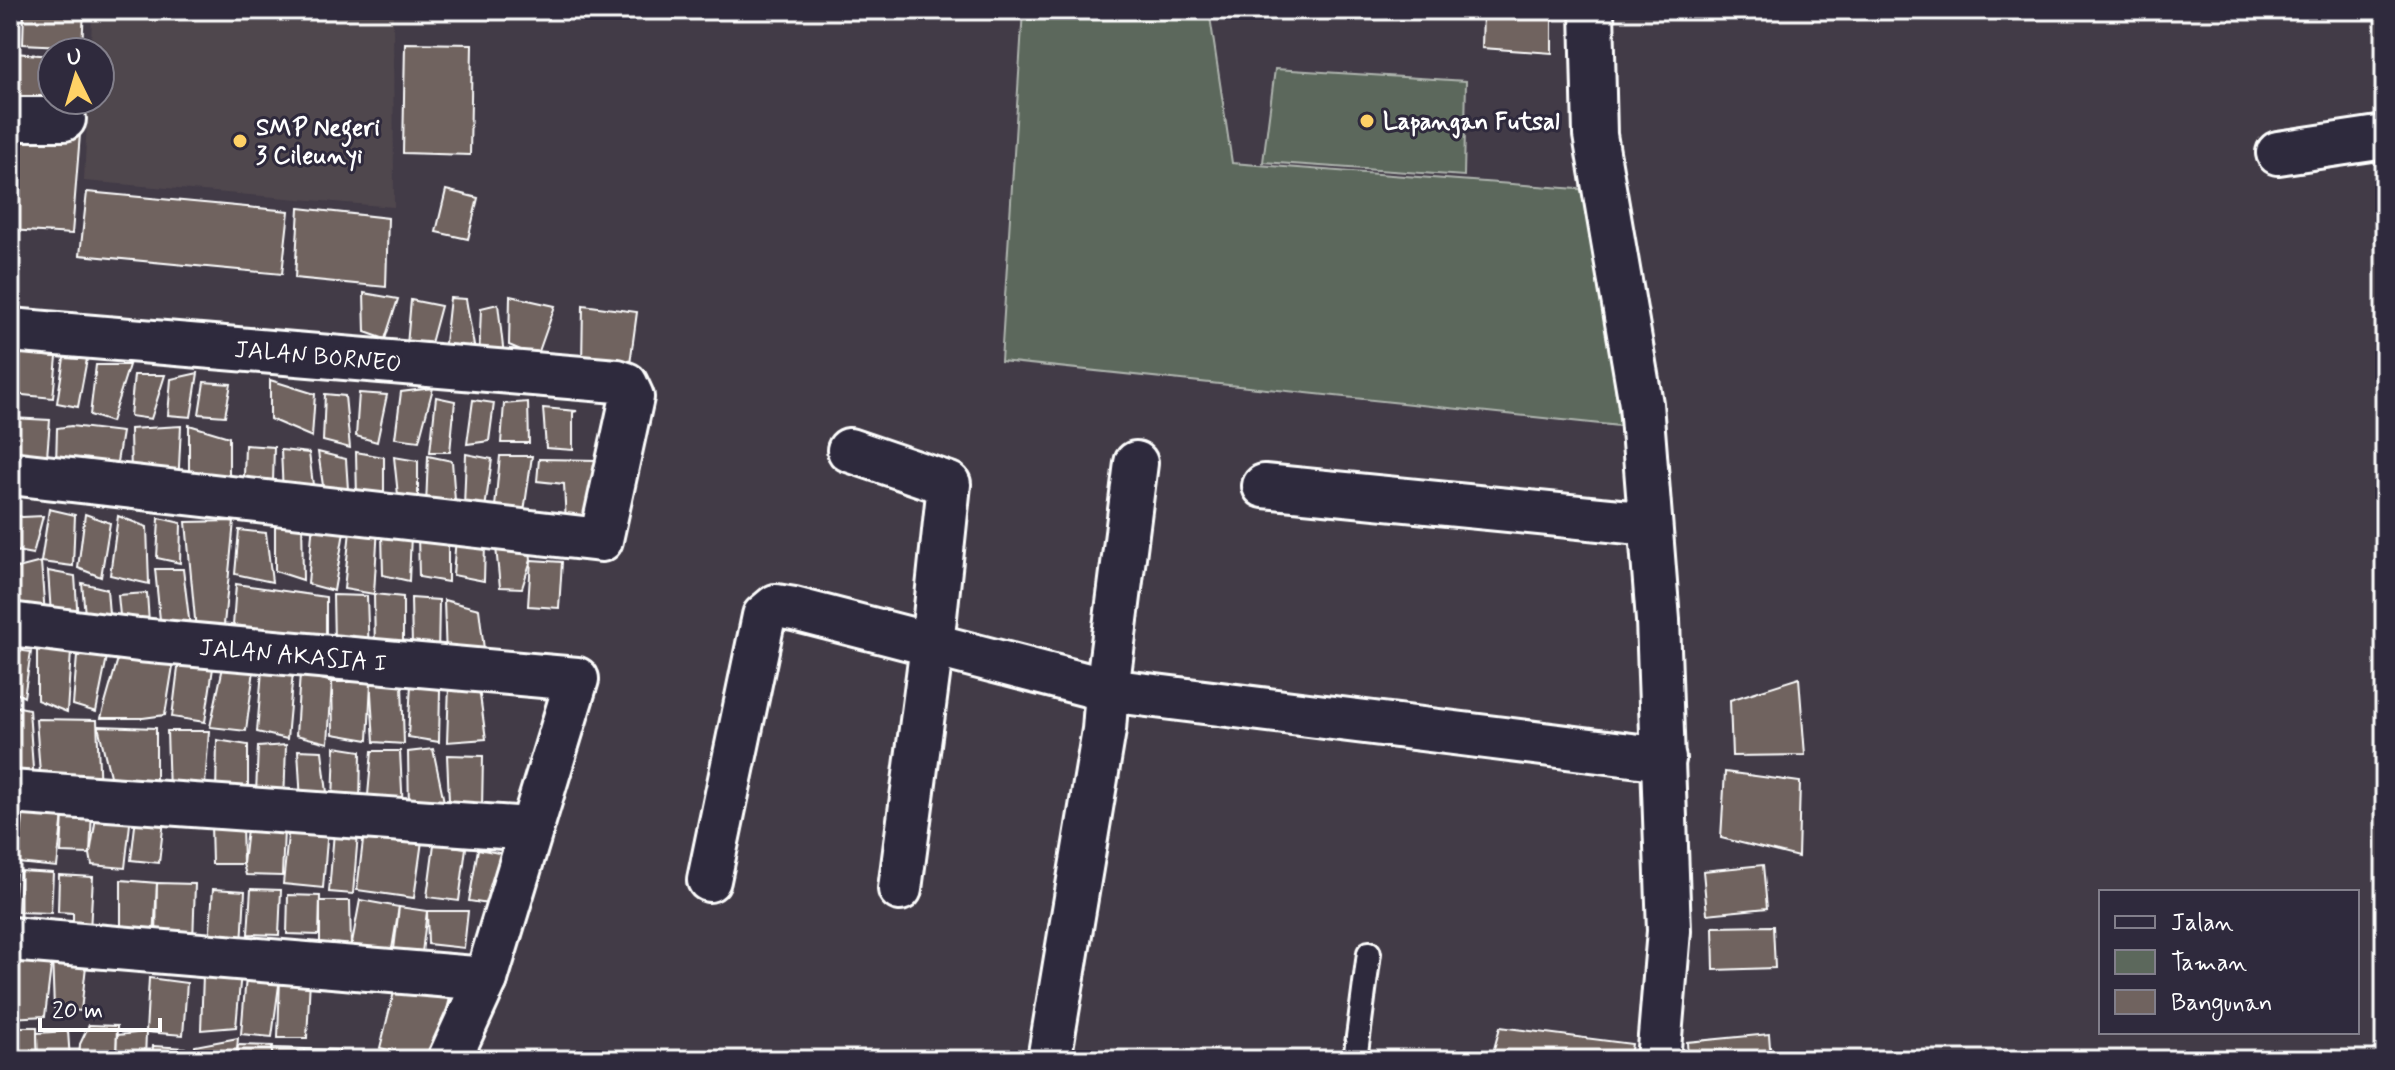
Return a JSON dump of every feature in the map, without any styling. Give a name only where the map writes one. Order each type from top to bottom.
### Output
[{"type":"street","points":[[1592,10],[1595,135],[1641,404],[1650,524],[1664,759],[1669,931],[1658,1060]]},
{"type":"street","points":[[10,119],[64,119]]},
{"type":"street","points":[[2278,153],[2385,137]]},
{"type":"street","name":"JALAN BORNEO","points":[[10,330],[574,376],[626,384],[632,397],[601,540],[10,473]]},
{"type":"street","points":[[849,450],[949,484],[932,645],[900,889]]},
{"type":"street","points":[[1049,1060],[1104,730],[1136,463]]},
{"type":"street","points":[[1264,486],[1650,524]]},
{"type":"street","points":[[709,880],[764,616],[776,606],[1107,690],[1664,759]]},
{"type":"street","name":"JALAN AKASIA I","points":[[10,624],[139,640],[577,679],[530,829]]},
{"type":"street","points":[[10,792],[530,829],[486,979],[449,1060]]},
{"type":"street","points":[[10,939],[486,979]]},
{"type":"lane","points":[[1355,1060],[1369,953]]},
{"type":"shaded area","name":"SMP Negeri 3 Cileunyi","points":[[92,10],[393,10],[394,207],[84,181],[87,116],[116,116],[116,36],[91,36]]},
{"type":"green space","points":[[1023,10],[1209,10],[1232,163],[1590,190],[1620,426],[1001,361]]},
{"type":"green space","name":"Lapangan Futsal","points":[[1275,69],[1466,81],[1464,176],[1263,162]]},
{"type":"building","points":[[24,10],[84,10],[83,36],[36,36],[36,45],[23,44]]},
{"type":"building","points":[[1552,11],[1552,53],[1482,48],[1483,12]]},
{"type":"building","points":[[405,43],[472,44],[470,155],[403,153]]},
{"type":"building","points":[[14,53],[36,55],[36,98],[11,96]]},
{"type":"building","points":[[16,129],[80,134],[72,234],[10,230]]},
{"type":"building","points":[[446,190],[478,198],[468,239],[436,232]]},
{"type":"building","points":[[87,192],[289,211],[282,274],[80,255]]},
{"type":"building","points":[[299,208],[388,218],[386,287],[295,278]]},
{"type":"building","points":[[364,293],[398,299],[385,339],[365,332]]},
{"type":"building","points":[[510,296],[555,306],[537,357],[509,345]]},
{"type":"building","points":[[450,298],[466,299],[475,352],[444,352]]},
{"type":"building","points":[[411,300],[441,306],[430,347],[407,345]]},
{"type":"building","points":[[498,304],[505,364],[479,360],[481,308]]},
{"type":"building","points":[[583,305],[637,312],[630,364],[582,364]]},
{"type":"building","points":[[17,353],[57,357],[53,398],[13,394]]},
{"type":"building","points":[[64,358],[87,359],[78,407],[57,403]]},
{"type":"building","points":[[96,365],[129,365],[111,422],[90,415]]},
{"type":"building","points":[[198,373],[191,417],[168,415],[171,379]]},
{"type":"building","points":[[134,375],[165,375],[151,419],[130,416]]},
{"type":"building","points":[[270,380],[315,394],[312,437],[270,419]]},
{"type":"building","points":[[204,382],[231,384],[225,416],[199,414]]},
{"type":"building","points":[[433,388],[419,441],[395,438],[401,392]]},
{"type":"building","points":[[359,393],[387,395],[377,442],[356,436]]},
{"type":"building","points":[[325,394],[345,396],[350,448],[323,441]]},
{"type":"building","points":[[436,397],[455,401],[450,452],[430,452]]},
{"type":"building","points":[[473,400],[494,403],[489,441],[467,444]]},
{"type":"building","points":[[528,402],[529,443],[501,443],[504,404]]},
{"type":"building","points":[[543,408],[577,411],[573,412],[573,450],[546,448]]},
{"type":"building","points":[[11,418],[50,420],[46,469],[10,456]]},
{"type":"building","points":[[189,425],[229,437],[229,479],[189,471]]},
{"type":"building","points":[[71,426],[122,432],[115,474],[56,465],[57,428]]},
{"type":"building","points":[[181,426],[178,487],[131,477],[130,429]]},
{"type":"building","points":[[245,445],[274,447],[273,482],[244,477]]},
{"type":"building","points":[[281,450],[309,453],[315,501],[283,494]]},
{"type":"building","points":[[318,452],[346,459],[349,505],[325,499]]},
{"type":"building","points":[[356,452],[384,457],[384,504],[357,499]]},
{"type":"building","points":[[466,454],[492,459],[484,516],[464,508]]},
{"type":"building","points":[[428,456],[452,461],[456,514],[426,507]]},
{"type":"building","points":[[500,456],[532,456],[523,519],[495,507]]},
{"type":"building","points":[[394,457],[418,461],[418,501],[398,495]]},
{"type":"building","points":[[539,459],[598,460],[586,525],[566,523],[564,484],[537,481]]},
{"type":"building","points":[[49,509],[75,515],[73,566],[41,562]]},
{"type":"building","points":[[10,513],[22,517],[43,516],[33,554],[10,550]]},
{"type":"building","points":[[85,514],[110,523],[101,577],[78,568]]},
{"type":"building","points":[[302,515],[303,580],[275,571],[275,520]]},
{"type":"building","points":[[118,516],[147,527],[149,584],[110,575]]},
{"type":"building","points":[[159,518],[181,523],[180,563],[157,558]]},
{"type":"building","points":[[313,520],[344,532],[334,591],[308,584]]},
{"type":"building","points":[[234,521],[223,635],[196,630],[186,522]]},
{"type":"building","points":[[351,521],[378,526],[374,594],[344,589]]},
{"type":"building","points":[[239,530],[266,533],[272,582],[235,574]]},
{"type":"building","points":[[382,533],[411,535],[409,581],[383,575]]},
{"type":"building","points":[[418,535],[448,543],[448,582],[419,577]]},
{"type":"building","points":[[456,537],[485,544],[484,581],[453,575]]},
{"type":"building","points":[[495,537],[530,549],[531,560],[522,588],[500,587]]},
{"type":"building","points":[[531,560],[562,562],[559,608],[528,606]]},
{"type":"building","points":[[41,562],[45,615],[10,609],[10,570]]},
{"type":"building","points":[[155,569],[183,569],[191,635],[161,630]]},
{"type":"building","points":[[48,571],[75,576],[78,621],[51,614]]},
{"type":"building","points":[[82,583],[107,589],[110,627],[86,625]]},
{"type":"building","points":[[236,584],[326,597],[326,646],[232,640]]},
{"type":"building","points":[[147,593],[150,637],[121,626],[118,595]]},
{"type":"building","points":[[374,594],[403,597],[403,658],[375,650]]},
{"type":"building","points":[[333,595],[367,596],[369,658],[334,643]]},
{"type":"building","points":[[411,598],[439,600],[438,660],[412,647]]},
{"type":"building","points":[[444,600],[479,609],[486,665],[446,658]]},
{"type":"building","points":[[37,647],[71,652],[67,712],[37,700]]},
{"type":"building","points":[[10,649],[31,652],[24,697],[10,690]]},
{"type":"building","points":[[119,655],[174,660],[165,715],[101,718]]},
{"type":"building","points":[[77,656],[107,657],[96,712],[73,705]]},
{"type":"building","points":[[179,660],[213,668],[205,722],[172,717]]},
{"type":"building","points":[[223,667],[254,670],[246,731],[210,727]]},
{"type":"building","points":[[262,670],[293,672],[287,739],[257,732]]},
{"type":"building","points":[[300,673],[332,682],[328,743],[296,735]]},
{"type":"building","points":[[370,677],[402,684],[404,744],[374,742]]},
{"type":"building","points":[[1799,678],[1805,755],[1732,756],[1730,700]]},
{"type":"building","points":[[332,682],[371,682],[368,740],[333,734]]},
{"type":"building","points":[[411,684],[440,689],[439,742],[408,737]]},
{"type":"building","points":[[449,685],[479,688],[486,739],[447,742]]},
{"type":"building","points":[[10,705],[29,709],[34,784],[10,782]]},
{"type":"building","points":[[36,719],[97,720],[100,793],[40,773]]},
{"type":"building","points":[[98,726],[156,728],[156,793],[110,776]]},
{"type":"building","points":[[167,731],[209,731],[204,799],[169,792]]},
{"type":"building","points":[[217,740],[248,745],[248,800],[216,795]]},
{"type":"building","points":[[286,745],[284,803],[256,793],[258,747]]},
{"type":"building","points":[[335,747],[361,751],[360,807],[333,801]]},
{"type":"building","points":[[433,749],[447,816],[409,810],[408,752]]},
{"type":"building","points":[[298,750],[322,751],[328,801],[301,802]]},
{"type":"building","points":[[372,751],[400,751],[403,810],[368,795]]},
{"type":"building","points":[[447,755],[483,756],[482,809],[449,801]]},
{"type":"building","points":[[1725,772],[1800,782],[1798,857],[1721,838]]},
{"type":"building","points":[[10,807],[16,807],[13,846],[10,846]]},
{"type":"building","points":[[24,809],[63,814],[57,867],[18,863]]},
{"type":"building","points":[[92,810],[90,854],[61,853],[63,814]]},
{"type":"building","points":[[97,811],[131,815],[125,868],[92,865],[90,854]]},
{"type":"building","points":[[136,817],[164,820],[159,863],[131,860]]},
{"type":"building","points":[[242,823],[243,864],[212,864],[211,824]]},
{"type":"building","points":[[289,825],[328,828],[323,888],[283,884]]},
{"type":"building","points":[[247,829],[284,830],[282,876],[246,875],[243,864]]},
{"type":"building","points":[[334,832],[358,834],[353,894],[329,892]]},
{"type":"building","points":[[364,833],[422,841],[414,898],[357,890]]},
{"type":"building","points":[[434,844],[466,848],[459,901],[427,897]]},
{"type":"building","points":[[478,849],[504,854],[495,905],[469,901]]},
{"type":"building","points":[[1763,865],[1767,908],[1707,914],[1703,871]]},
{"type":"building","points":[[10,868],[16,869],[11,924],[10,924]]},
{"type":"building","points":[[20,871],[53,873],[51,913],[18,912]]},
{"type":"building","points":[[59,875],[93,877],[90,931],[73,930],[73,913],[58,912]]},
{"type":"building","points":[[121,880],[157,883],[154,939],[121,939]]},
{"type":"building","points":[[157,883],[195,884],[193,942],[156,942]]},
{"type":"building","points":[[213,889],[245,891],[242,945],[209,943]]},
{"type":"building","points":[[251,889],[281,890],[279,935],[248,934]]},
{"type":"building","points":[[288,895],[320,896],[319,935],[287,934]]},
{"type":"building","points":[[360,900],[399,907],[391,955],[351,948]]},
{"type":"building","points":[[320,901],[350,901],[351,948],[320,949]]},
{"type":"building","points":[[399,907],[427,911],[421,961],[393,958]]},
{"type":"building","points":[[427,911],[468,911],[464,948],[428,944]]},
{"type":"building","points":[[1773,926],[1775,968],[1714,970],[1713,927]]},
{"type":"building","points":[[53,950],[45,1016],[10,1018],[12,952]]},
{"type":"building","points":[[52,955],[87,957],[81,1011],[54,1008]]},
{"type":"building","points":[[241,972],[236,1027],[201,1030],[203,975]]},
{"type":"building","points":[[246,977],[280,978],[272,1037],[241,1034]]},
{"type":"building","points":[[149,978],[187,983],[183,1035],[146,1032]]},
{"type":"building","points":[[280,978],[310,979],[307,1038],[278,1038]]},
{"type":"building","points":[[397,980],[451,994],[434,1060],[380,1048]]},
{"type":"building","points":[[89,1025],[117,1026],[116,1060],[79,1060],[80,1044]]},
{"type":"building","points":[[10,1027],[37,1027],[38,1060],[10,1060]]},
{"type":"building","points":[[1500,1027],[1632,1044],[1629,1060],[1491,1060]]},
{"type":"building","points":[[68,1031],[70,1060],[38,1060],[37,1033]]},
{"type":"building","points":[[146,1032],[145,1060],[116,1060],[117,1035]]},
{"type":"building","points":[[1769,1034],[1771,1060],[1688,1060],[1687,1042]]},
{"type":"building","points":[[238,1038],[236,1060],[194,1060],[195,1046]]},
{"type":"building","points":[[238,1045],[273,1046],[272,1060],[237,1060]]},
{"type":"building","points":[[153,1046],[185,1048],[184,1060],[152,1060]]},
{"type":"building","points":[[272,1048],[305,1049],[305,1060],[272,1060]]},
{"type":"building","points":[[305,1049],[339,1050],[338,1060],[305,1060]]},
{"type":"building","points":[[384,1056],[384,1060],[349,1060],[349,1057]]},
{"type":"place","name":"Lapangan Futsal","points":[[1367,121]]},
{"type":"place","name":"SMP Negeri 3 Cileunyi","points":[[240,141]]}]
